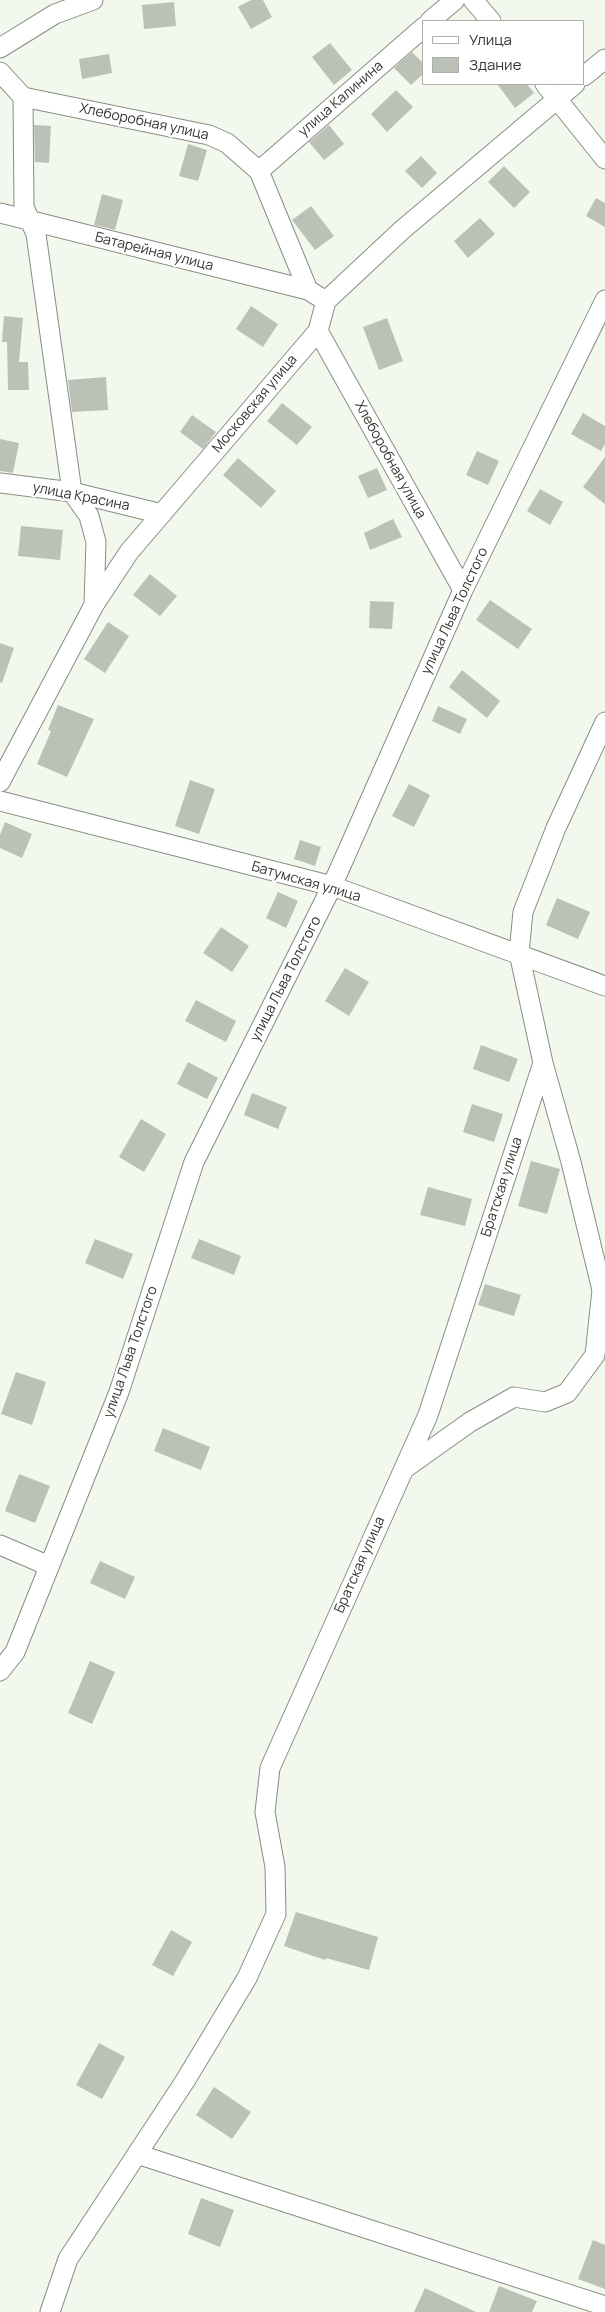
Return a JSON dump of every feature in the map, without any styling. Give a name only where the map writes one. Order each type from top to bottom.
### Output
[{"type":"street","points":[[0,48],[55,14],[92,0]]},
{"type":"street","points":[[431,20],[455,0]]},
{"type":"street","points":[[473,0],[490,20]]},
{"type":"street","name":"улица Калинина","points":[[258,171],[422,29]]},
{"type":"street","points":[[585,75],[605,59]]},
{"type":"street","points":[[0,72],[23,96],[24,207],[36,234],[72,492],[90,516],[96,542],[94,605]]},
{"type":"street","points":[[546,85],[605,159]]},
{"type":"street","points":[[308,290],[326,301],[402,230],[574,85]]},
{"type":"street","name":"Хлеборобная улица","points":[[23,96],[209,135],[227,143],[258,171],[308,290]]},
{"type":"street","name":"Батарейная улица","points":[[0,214],[308,290]]},
{"type":"street","name":"улица Льва Толстого","points":[[0,1671],[15,1652],[119,1392],[194,1162],[332,886],[463,590],[605,300]]},
{"type":"street","name":"Московская улица","points":[[0,782],[94,605],[129,552],[318,331],[326,301]]},
{"type":"street","name":"Хлеборобная улица","points":[[318,331],[463,590]]},
{"type":"street","name":"улица Красина","points":[[0,483],[72,492],[162,514]]},
{"type":"street","points":[[403,1469],[470,1422],[514,1397],[545,1402],[567,1393],[595,1355],[602,1290],[571,1162],[543,1063],[519,953],[523,912],[556,828],[605,722]]},
{"type":"street","name":"Батумская улица","points":[[0,801],[332,886],[605,986]]},
{"type":"street","name":"Братская улица","points":[[50,2312],[68,2259],[137,2154],[247,1978],[276,1914],[275,1867],[265,1812],[270,1768],[428,1415],[543,1063]]},
{"type":"street","points":[[0,1545],[50,1566]]},
{"type":"street","points":[[137,2154],[605,2306]]},
{"type":"building","points":[[251,0],[263,0],[272,17],[251,29],[238,7]]},
{"type":"building","points":[[174,2],[176,26],[144,29],[142,5]]},
{"type":"building","points":[[330,43],[352,70],[334,85],[312,57]]},
{"type":"building","points":[[412,52],[422,62],[422,75],[411,85],[394,68]]},
{"type":"building","points":[[109,54],[112,73],[82,79],[79,59]]},
{"type":"building","points":[[498,85],[528,85],[534,93],[515,108]]},
{"type":"building","points":[[396,90],[413,107],[387,132],[371,114]]},
{"type":"building","points":[[34,125],[51,126],[49,163],[35,162]]},
{"type":"building","points":[[329,125],[344,144],[324,160],[309,142]]},
{"type":"building","points":[[188,144],[207,150],[198,181],[179,176]]},
{"type":"building","points":[[421,156],[437,173],[422,188],[405,171]]},
{"type":"building","points":[[504,166],[530,192],[514,208],[488,182]]},
{"type":"building","points":[[102,194],[123,200],[115,230],[94,225]]},
{"type":"building","points":[[596,198],[605,203],[605,227],[586,216]]},
{"type":"building","points":[[311,206],[334,236],[315,250],[292,220]]},
{"type":"building","points":[[480,218],[495,234],[468,258],[454,241]]},
{"type":"building","points":[[251,306],[278,324],[263,347],[236,329]]},
{"type":"building","points":[[4,316],[23,318],[19,362],[28,362],[29,390],[8,390],[7,342],[2,342]]},
{"type":"building","points":[[387,318],[403,361],[379,370],[363,327]]},
{"type":"building","points":[[106,377],[108,410],[72,412],[68,380]]},
{"type":"building","points":[[282,403],[312,427],[297,445],[267,421]]},
{"type":"building","points":[[583,413],[605,426],[605,444],[601,451],[571,434]]},
{"type":"building","points":[[192,415],[216,432],[203,449],[180,432]]},
{"type":"building","points":[[0,439],[19,443],[13,473],[0,471]]},
{"type":"building","points":[[477,451],[499,461],[488,485],[466,475]]},
{"type":"building","points":[[605,457],[605,504],[583,487]]},
{"type":"building","points":[[238,458],[276,491],[261,508],[223,475]]},
{"type":"building","points":[[377,468],[387,490],[368,498],[358,476]]},
{"type":"building","points":[[540,489],[563,502],[550,525],[527,511]]},
{"type":"building","points":[[393,519],[402,537],[370,550],[364,533]]},
{"type":"building","points":[[21,526],[63,530],[60,560],[18,556]]},
{"type":"building","points":[[150,574],[177,596],[160,616],[133,595]]},
{"type":"building","points":[[490,600],[532,629],[518,649],[476,620]]},
{"type":"building","points":[[370,601],[394,602],[392,629],[369,628]]},
{"type":"building","points":[[108,622],[129,636],[105,673],[84,659]]},
{"type":"building","points":[[0,643],[14,648],[2,683],[0,682]]},
{"type":"building","points":[[462,670],[500,701],[487,718],[449,687]]},
{"type":"building","points":[[58,705],[94,719],[67,777],[37,764],[51,731],[48,730]]},
{"type":"building","points":[[438,706],[467,719],[460,734],[432,721]]},
{"type":"building","points":[[190,780],[215,789],[199,834],[175,826]]},
{"type":"building","points":[[409,784],[430,795],[414,827],[392,816]]},
{"type":"building","points":[[5,822],[32,834],[22,858],[0,848],[0,835]]},
{"type":"building","points":[[300,840],[321,847],[315,866],[294,859]]},
{"type":"building","points":[[278,892],[298,901],[286,928],[266,918]]},
{"type":"building","points":[[557,898],[590,912],[578,939],[546,925]]},
{"type":"building","points":[[221,927],[249,946],[232,972],[203,953]]},
{"type":"building","points":[[345,968],[369,982],[349,1016],[325,1001]]},
{"type":"building","points":[[196,1000],[236,1021],[226,1042],[185,1021]]},
{"type":"building","points":[[481,1045],[518,1059],[509,1082],[473,1069]]},
{"type":"building","points":[[188,1062],[218,1078],[207,1099],[177,1084]]},
{"type":"building","points":[[252,1093],[287,1107],[278,1129],[244,1115]]},
{"type":"building","points":[[472,1104],[503,1114],[494,1142],[463,1132]]},
{"type":"building","points":[[141,1119],[166,1134],[144,1172],[119,1157]]},
{"type":"building","points":[[531,1161],[560,1169],[547,1214],[518,1206]]},
{"type":"building","points":[[428,1187],[472,1199],[465,1226],[420,1215]]},
{"type":"building","points":[[95,1239],[133,1254],[123,1279],[85,1263]]},
{"type":"building","points":[[199,1239],[241,1256],[234,1275],[191,1258]]},
{"type":"building","points":[[485,1284],[521,1295],[514,1316],[478,1305]]},
{"type":"building","points":[[16,1372],[46,1382],[32,1425],[1,1414]]},
{"type":"building","points":[[163,1428],[210,1447],[201,1470],[154,1451]]},
{"type":"building","points":[[19,1474],[50,1486],[35,1523],[5,1511]]},
{"type":"building","points":[[100,1561],[135,1577],[125,1599],[90,1583]]},
{"type":"building","points":[[90,1661],[115,1672],[92,1724],[68,1713]]},
{"type":"building","points":[[296,1912],[378,1937],[369,1970],[326,1958],[325,1960],[284,1946]]},
{"type":"building","points":[[171,1930],[192,1942],[173,1976],[152,1965]]},
{"type":"building","points":[[99,2043],[125,2057],[102,2099],[76,2085]]},
{"type":"building","points":[[214,2087],[251,2112],[232,2139],[196,2115]]},
{"type":"building","points":[[201,2198],[234,2210],[220,2247],[188,2234]]},
{"type":"building","points":[[593,2240],[605,2245],[605,2289],[578,2279]]},
{"type":"building","points":[[499,2286],[537,2301],[532,2312],[489,2312]]},
{"type":"building","points":[[425,2288],[476,2312],[414,2312]]}]
